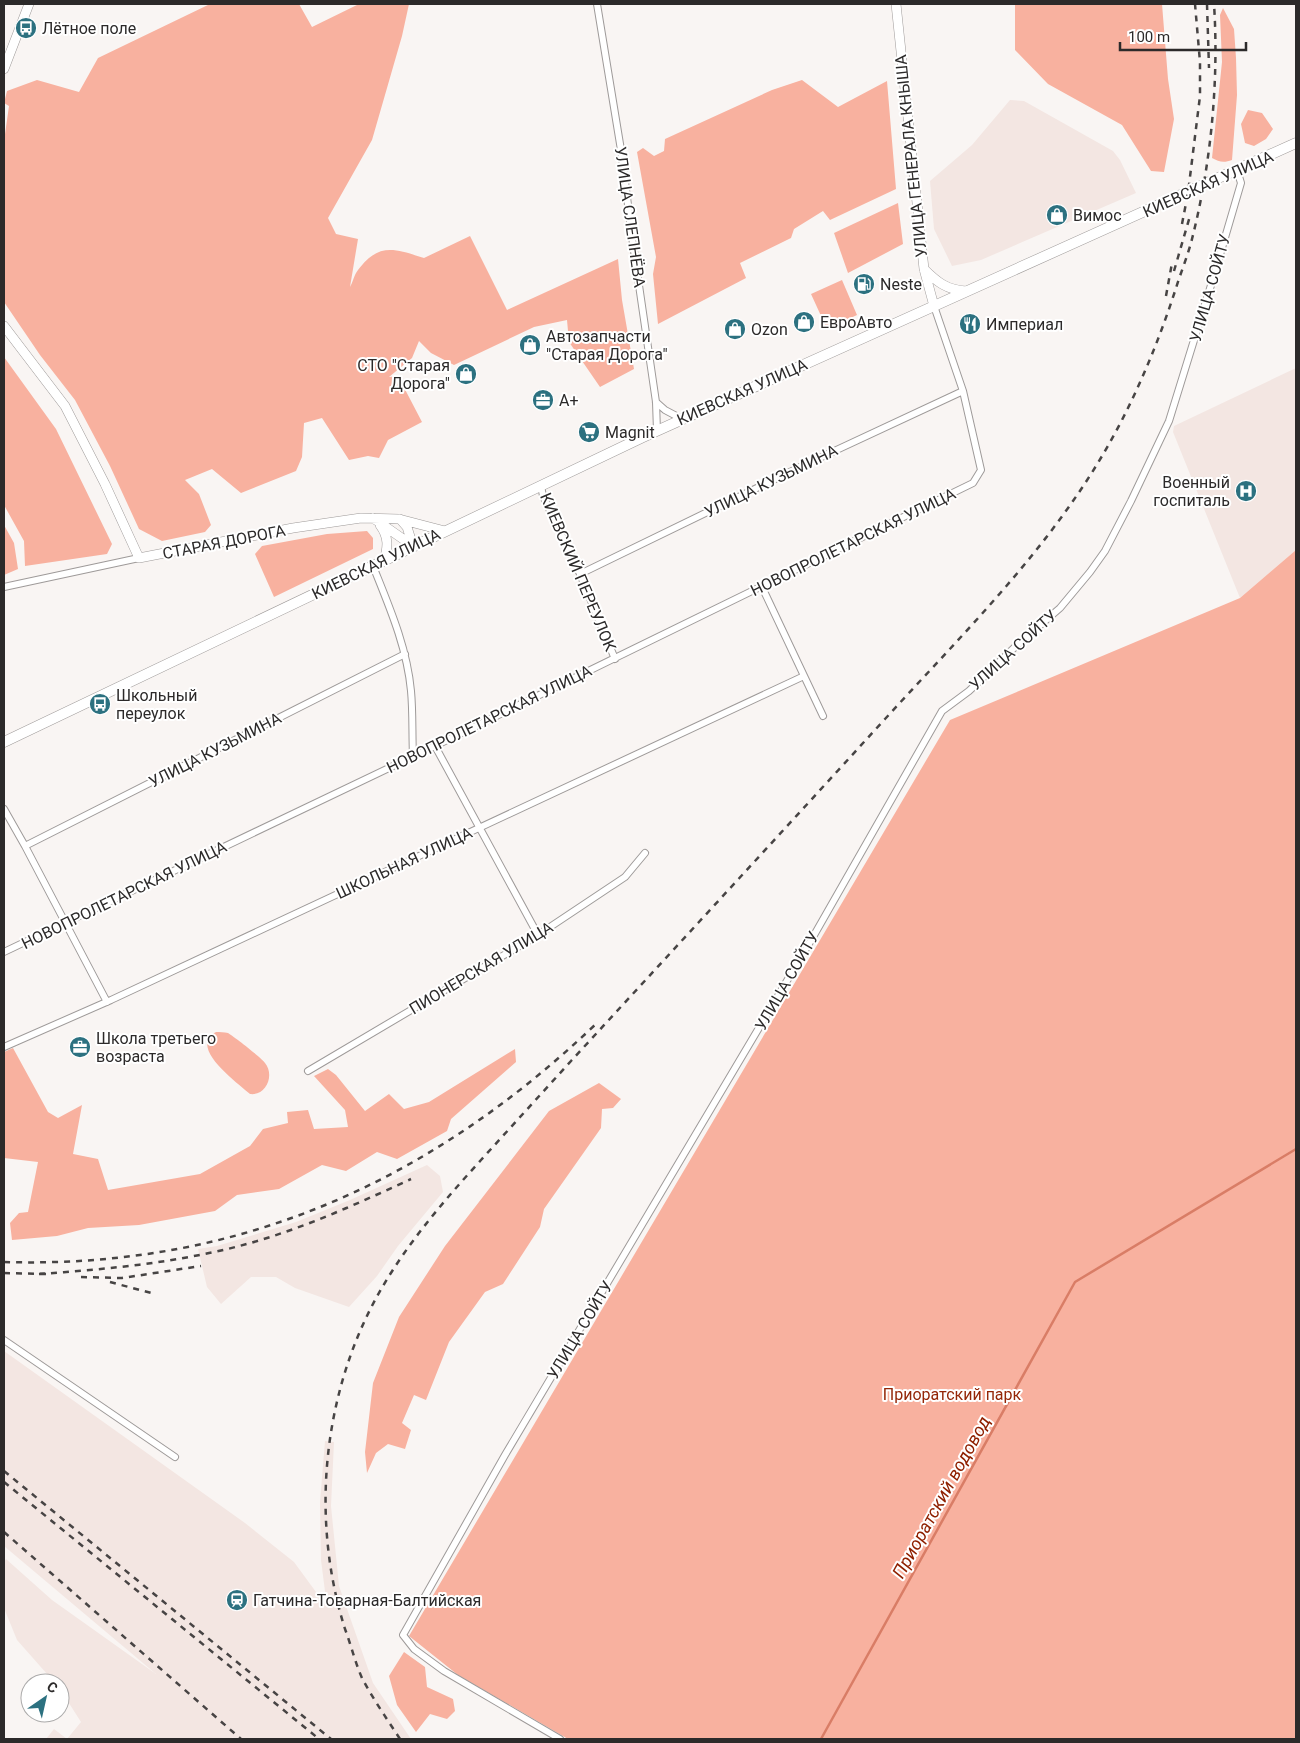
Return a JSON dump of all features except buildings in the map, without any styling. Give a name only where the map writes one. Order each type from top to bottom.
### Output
[{"type":"main road","name":"КИЕВСКАЯ УЛИЦА","points":[[4,742],[682,419],[1296,143]]},
{"type":"street","points":[[4,69],[29,4]]},
{"type":"street","name":"УЛИЦА СЛЕПНЁВА","points":[[597,4],[621,150],[656,402],[657,431]]},
{"type":"street","name":"УЛИЦА ГЕНЕРАЛА КНЫША","points":[[896,4],[924,269],[934,306]]},
{"type":"street","name":"УЛИЦА СОЙТУ","points":[[560,1739],[444,1671],[414,1649],[403,1635],[505,1455],[808,946],[942,711],[969,691],[1014,647],[1060,608],[1090,572],[1105,550],[1131,501],[1168,422],[1241,183],[1237,170]]},
{"type":"street","points":[[924,269],[947,288],[966,291]]},
{"type":"street","points":[[934,306],[962,391]]},
{"type":"street","points":[[4,326],[65,406],[105,484],[139,558]]},
{"type":"street","name":"НОВОПРОЛЕТАРСКАЯ УЛИЦА","points":[[4,952],[615,659],[973,483],[981,470],[962,391]]},
{"type":"street","name":"УЛИЦА КУЗЬМИНА","points":[[580,574],[962,391]]},
{"type":"street","points":[[656,402],[665,410],[682,419]]},
{"type":"street","name":"КИЕВСКИЙ ПЕРЕУЛОК","points":[[541,486],[543,496],[580,574],[615,659]]},
{"type":"street","points":[[373,518],[413,546]]},
{"type":"street","points":[[373,518],[386,532],[388,550],[384,561]]},
{"type":"street","name":"СТАРАЯ ДОРОГА","points":[[4,587],[139,558],[330,522],[373,518],[400,519],[445,531]]},
{"type":"street","points":[[400,519],[407,527],[413,546]]},
{"type":"street","points":[[373,566],[394,619],[405,654],[411,690],[413,756]]},
{"type":"street","points":[[762,587],[823,716]]},
{"type":"street","name":"УЛИЦА КУЗЬМИНА","points":[[25,846],[405,654]]},
{"type":"street","name":"ШКОЛЬНАЯ УЛИЦА","points":[[4,1048],[107,1002],[804,676]]},
{"type":"street","points":[[434,746],[538,935]]},
{"type":"street","points":[[4,808],[107,1002]]},
{"type":"street","name":"ПИОНЕРСКАЯ УЛИЦА","points":[[308,1071],[538,935],[625,877],[645,852]]},
{"type":"street","points":[[4,1340],[175,1458]]},
{"type":"shaded area","points":[[1010,100],[1024,101],[1113,151],[1120,160],[1136,193],[981,260],[952,266],[934,229],[930,181],[972,145]]},
{"type":"shaded area","name":"Военный госпиталь","points":[[1296,368],[1296,550],[1240,598],[1173,432],[1174,426]]},
{"type":"shaded area","points":[[427,1165],[440,1176],[443,1192],[398,1246],[377,1276],[349,1307],[295,1288],[276,1277],[251,1277],[221,1304],[207,1287],[198,1249],[217,1246],[296,1222]]},
{"type":"shaded area","points":[[4,1351],[245,1523],[294,1562],[327,1607],[321,1560],[320,1502],[325,1441],[334,1442],[331,1506],[339,1586],[373,1683],[411,1739],[235,1739],[232,1737],[233,1739],[67,1739],[81,1722],[70,1705],[70,1673],[46,1673],[17,1640],[4,1608],[4,1562],[6,1559],[52,1600],[156,1674],[4,1546]]},
{"type":"shaded area","points":[[54,1729],[67,1739],[46,1739]]},
{"type":"green space","points":[[210,4],[299,4],[312,27],[359,4],[409,4],[402,36],[372,140],[328,218],[336,234],[358,239],[350,287],[358,270],[373,255],[380,252],[396,250],[424,258],[470,236],[507,310],[618,259],[622,300],[634,369],[600,387],[569,342],[567,320],[534,327],[454,365],[431,353],[419,341],[412,358],[389,377],[398,376],[422,422],[388,440],[379,458],[368,456],[349,460],[322,418],[304,423],[302,457],[296,471],[241,493],[212,469],[185,480],[199,494],[211,525],[205,532],[162,541],[139,529],[110,466],[75,400],[40,355],[4,302],[4,141],[9,106],[4,103],[7,91],[37,80],[79,92],[98,58]]},
{"type":"green space","points":[[1015,4],[1162,4],[1168,79],[1174,119],[1164,172],[1151,171],[1122,125],[1048,84],[1015,50]]},
{"type":"green space","points":[[1223,8],[1234,29],[1237,95],[1232,160],[1224,162],[1212,158],[1222,62],[1220,15]]},
{"type":"green space","points":[[802,80],[838,107],[887,81],[896,189],[830,220],[823,211],[794,229],[791,238],[740,263],[746,278],[658,324],[653,274],[656,257],[637,152],[643,148],[654,156],[664,151],[665,139],[772,90]]},
{"type":"green space","points":[[1248,110],[1262,113],[1273,129],[1266,139],[1254,146],[1245,143],[1241,124]]},
{"type":"green space","points":[[898,203],[903,244],[848,273],[834,233]]},
{"type":"green space","points":[[842,280],[857,315],[827,329],[811,294]]},
{"type":"green space","points":[[4,357],[56,429],[112,544],[107,554],[25,566],[24,541],[4,505]]},
{"type":"green space","points":[[4,525],[14,543],[18,569],[4,575]]},
{"type":"green space","points":[[367,531],[373,538],[373,549],[274,597],[255,554],[262,546],[327,534]]},
{"type":"green space","name":"Приоратский парк","points":[[1296,550],[1296,1739],[568,1739],[458,1675],[409,1636],[950,720],[1240,598]]},
{"type":"green space","points":[[216,1032],[228,1033],[265,1063],[268,1068],[269,1079],[260,1092],[250,1094],[226,1074],[211,1055],[207,1046],[209,1039]]},
{"type":"green space","points":[[13,1048],[48,1112],[58,1118],[82,1105],[73,1154],[98,1159],[108,1190],[200,1174],[250,1146],[263,1129],[288,1123],[287,1112],[308,1110],[314,1129],[348,1127],[345,1110],[314,1076],[328,1069],[336,1075],[365,1111],[389,1094],[404,1109],[429,1102],[515,1049],[516,1062],[451,1119],[447,1131],[397,1159],[377,1152],[346,1171],[322,1165],[279,1189],[237,1195],[215,1211],[139,1225],[88,1228],[57,1236],[12,1240],[10,1223],[19,1213],[28,1212],[38,1162],[4,1158],[4,1052]]},
{"type":"green space","points":[[599,1083],[621,1099],[613,1108],[602,1109],[601,1128],[544,1209],[540,1227],[503,1284],[485,1292],[449,1342],[426,1400],[414,1395],[402,1423],[411,1430],[405,1449],[388,1444],[376,1453],[367,1473],[365,1452],[373,1383],[399,1317],[445,1246],[549,1111]]},
{"type":"green space","points":[[404,1652],[425,1667],[427,1687],[453,1699],[455,1711],[447,1719],[430,1714],[416,1732],[397,1705],[389,1676]]},
{"type":"waterway","name":"Приоратский водовод","points":[[821,1739],[1075,1282],[1296,1149]]},
{"type":"railway","points":[[1182,224],[1188,193],[1200,96],[1200,62],[1195,4]]},
{"type":"railway","points":[[1207,4],[1209,68]]},
{"type":"railway","points":[[400,1739],[366,1686],[355,1660],[335,1593],[326,1519],[326,1481],[329,1444],[336,1407],[345,1371],[369,1311],[396,1265],[445,1201],[969,628],[1049,534],[1096,466],[1120,424],[1151,357],[1192,239],[1199,211],[1212,122],[1215,63],[1214,4]]},
{"type":"railway","points":[[1174,271],[1190,216]]},
{"type":"railway","points":[[1166,296],[1172,263]]},
{"type":"railway","points":[[4,1262],[90,1260],[172,1250],[251,1231],[326,1205],[398,1170],[468,1128],[534,1079],[598,1022]]},
{"type":"railway","points":[[39,1274],[146,1264],[235,1247],[312,1222],[411,1179]]},
{"type":"railway","points":[[81,1277],[122,1278],[201,1266]]},
{"type":"railway","points":[[4,1273],[46,1274]]},
{"type":"railway","points":[[110,1282],[155,1294]]},
{"type":"railway","points":[[4,1471],[331,1739]]},
{"type":"railway","points":[[4,1482],[319,1739]]},
{"type":"railway","points":[[4,1532],[241,1739]]},
{"type":"place","name":"Лётное поле","points":[[26,28]]},
{"type":"place","name":"Вимос","points":[[1057,215]]},
{"type":"place","name":"Neste","points":[[864,284]]},
{"type":"place","name":"ЕвроАвто","points":[[804,322]]},
{"type":"place","name":"Империал","points":[[970,324]]},
{"type":"place","name":"Ozon","points":[[735,329]]},
{"type":"place","name":"Автозапчасти \"Старая Дорога\"","points":[[530,345]]},
{"type":"place","name":"СТО \"Старая Дорога\"","points":[[466,374]]},
{"type":"place","name":"А+","points":[[543,400]]},
{"type":"place","name":"Magnit","points":[[589,432]]},
{"type":"place","name":"Военный госпиталь","points":[[1246,491]]},
{"type":"place","name":"Школьный переулок","points":[[100,704]]},
{"type":"place","name":"Школа третьего возраста","points":[[80,1047]]},
{"type":"place","name":"Гатчина-Товарная-Балтийская","points":[[237,1600]]}]
